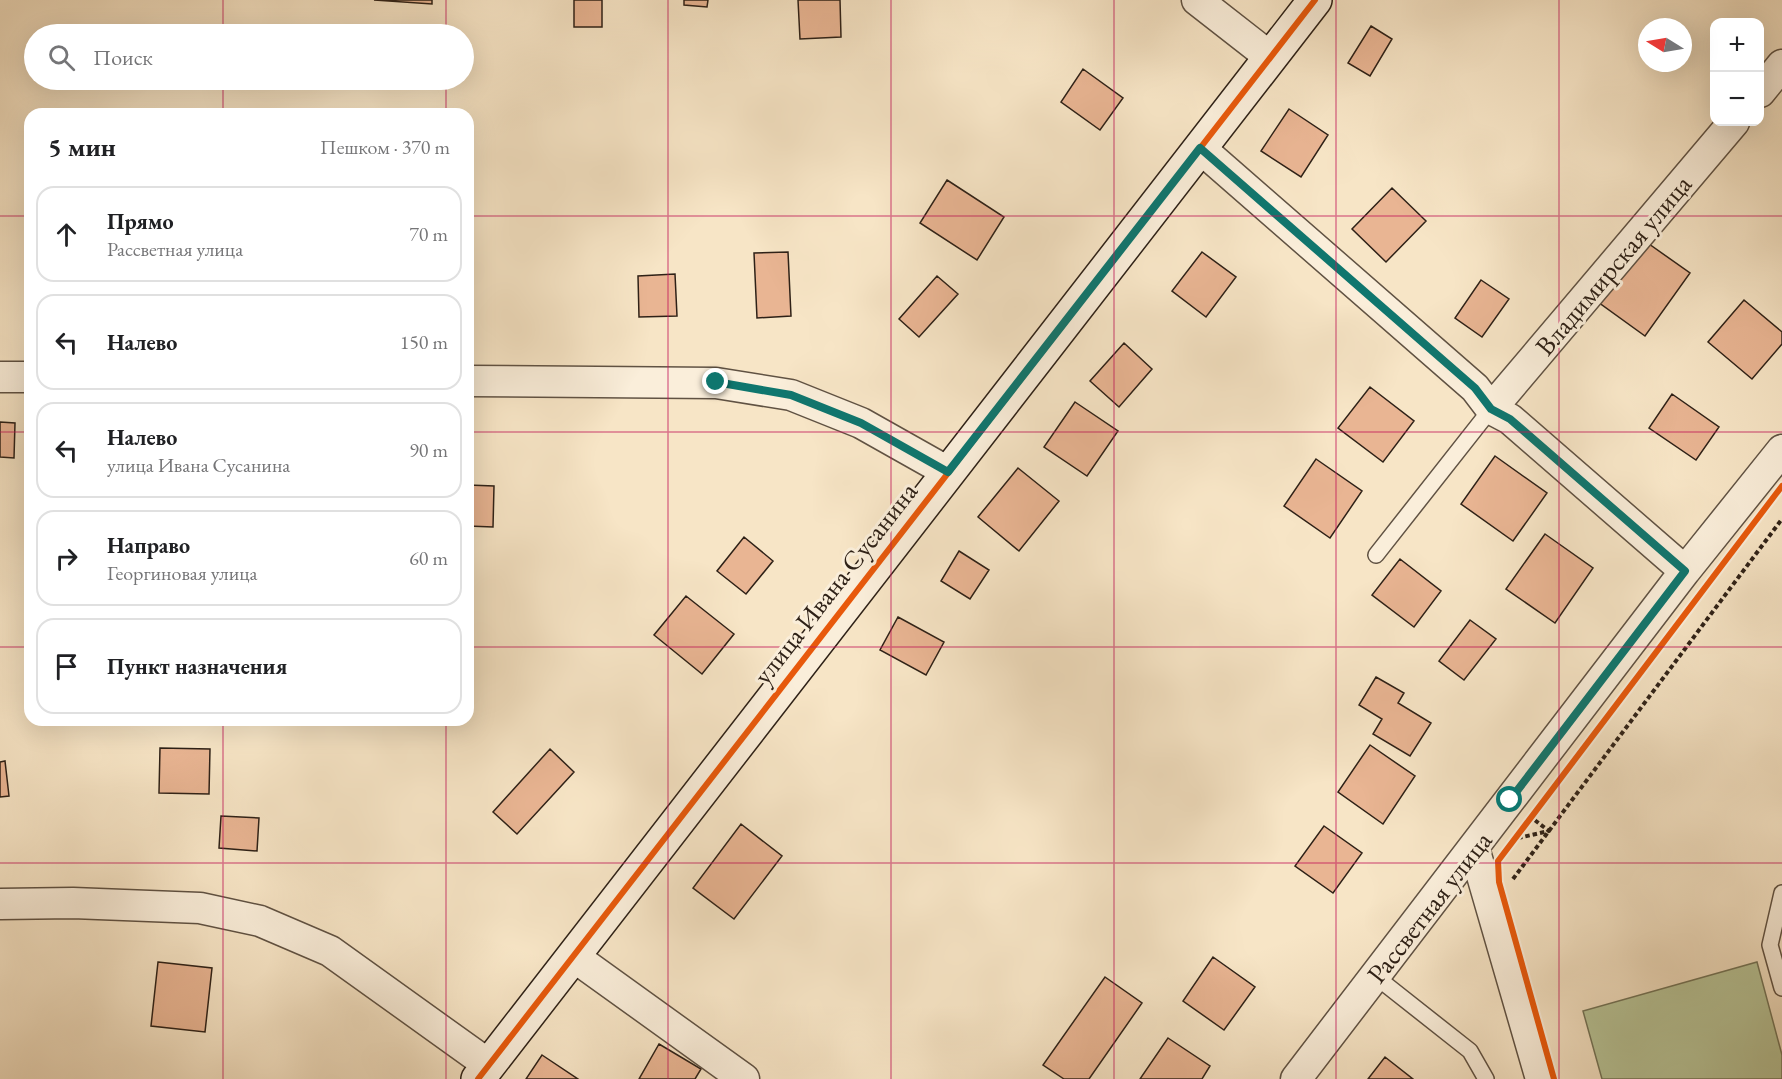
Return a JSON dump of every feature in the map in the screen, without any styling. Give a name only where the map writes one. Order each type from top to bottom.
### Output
[{"type":"street","points":[[1197,0],[1270,57]]},
{"type":"street","name":"улица Ивана Сусанина","points":[[483,1072],[1315,0]]},
{"type":"street","points":[[1764,87],[1782,65]]},
{"type":"street","name":"Владимирская улица","points":[[1491,409],[1731,126]]},
{"type":"street","points":[[1200,148],[1475,388],[1491,409],[1510,419],[1685,571]]},
{"type":"street","points":[[0,377],[24,377]]},
{"type":"street","points":[[474,381],[716,382],[791,395],[861,423],[948,472]]},
{"type":"street","name":"Рассветная улица","points":[[1296,1079],[1685,571],[1782,450]]},
{"type":"street","points":[[1474,848],[1541,1079]]},
{"type":"street","points":[[0,904],[73,903],[200,908],[260,921],[330,951],[483,1072]]},
{"type":"street","points":[[573,956],[744,1079]]},
{"type":"lane","points":[[1376,555],[1491,409]]},
{"type":"lane","points":[[1782,893],[1770,945],[1782,988]]},
{"type":"lane","points":[[1375,976],[1470,1051],[1486,1079]]},
{"type":"path","points":[[1511,881],[1782,519]]},
{"type":"path","points":[[1526,824],[1538,807]]},
{"type":"path","points":[[1509,846],[1520,831]]},
{"type":"green space","points":[[1757,962],[1782,1055],[1782,1079],[1602,1079],[1583,1011]]},
{"type":"building","points":[[374,0],[432,0],[432,4]]},
{"type":"building","points":[[574,0],[602,0],[602,27],[574,27]]},
{"type":"building","points":[[684,0],[708,0],[707,7],[684,5]]},
{"type":"building","points":[[798,0],[840,0],[841,37],[800,39]]},
{"type":"building","points":[[1371,26],[1392,39],[1370,76],[1348,63]]},
{"type":"building","points":[[1083,69],[1123,98],[1100,130],[1061,102]]},
{"type":"building","points":[[1289,109],[1328,135],[1301,177],[1261,151]]},
{"type":"building","points":[[947,180],[1004,217],[977,260],[920,223]]},
{"type":"building","points":[[1392,188],[1426,221],[1386,262],[1352,229]]},
{"type":"building","points":[[1642,239],[1690,273],[1645,336],[1598,302]]},
{"type":"building","points":[[788,252],[791,316],[757,318],[754,253]]},
{"type":"building","points":[[1202,252],[1236,277],[1206,317],[1172,291]]},
{"type":"building","points":[[675,274],[677,316],[639,317],[638,276]]},
{"type":"building","points":[[937,276],[958,294],[919,337],[899,319]]},
{"type":"building","points":[[1481,280],[1509,299],[1482,337],[1455,318]]},
{"type":"building","points":[[1744,300],[1782,332],[1782,344],[1752,379],[1708,342]]},
{"type":"building","points":[[1124,343],[1152,369],[1119,407],[1090,381]]},
{"type":"building","points":[[1370,387],[1414,421],[1383,462],[1338,428]]},
{"type":"building","points":[[1672,394],[1719,427],[1696,460],[1649,428]]},
{"type":"building","points":[[1075,402],[1118,431],[1087,476],[1044,447]]},
{"type":"building","points":[[0,422],[15,423],[14,458],[0,457]]},
{"type":"building","points":[[1495,456],[1547,493],[1513,541],[1461,504]]},
{"type":"building","points":[[1316,459],[1362,491],[1330,538],[1284,506]]},
{"type":"building","points":[[1018,468],[1059,501],[1019,551],[978,517]]},
{"type":"building","points":[[474,485],[494,486],[493,527],[474,526]]},
{"type":"building","points":[[1545,534],[1593,568],[1555,623],[1506,589]]},
{"type":"building","points":[[744,537],[773,561],[746,594],[717,571]]},
{"type":"building","points":[[959,551],[989,570],[970,599],[941,581]]},
{"type":"building","points":[[1400,559],[1441,591],[1414,627],[1372,595]]},
{"type":"building","points":[[686,596],[734,634],[702,674],[654,635]]},
{"type":"building","points":[[898,617],[944,642],[926,675],[880,650]]},
{"type":"building","points":[[1470,620],[1496,639],[1464,680],[1439,661]]},
{"type":"building","points":[[1376,677],[1404,693],[1398,703],[1431,723],[1410,756],[1373,734],[1382,719],[1359,705]]},
{"type":"building","points":[[1370,745],[1415,776],[1383,824],[1338,792]]},
{"type":"building","points":[[160,748],[210,749],[209,794],[159,793]]},
{"type":"building","points":[[550,749],[574,772],[517,834],[493,812]]},
{"type":"building","points":[[5,761],[9,796],[0,797],[0,762]]},
{"type":"building","points":[[221,816],[259,818],[257,851],[219,848]]},
{"type":"building","points":[[741,824],[782,856],[734,919],[693,888]]},
{"type":"building","points":[[1324,826],[1362,853],[1333,893],[1295,866]]},
{"type":"building","points":[[1213,957],[1255,987],[1224,1030],[1183,1001]]},
{"type":"building","points":[[158,962],[212,968],[205,1032],[151,1026]]},
{"type":"building","points":[[1105,977],[1142,1003],[1089,1079],[1064,1079],[1043,1065]]},
{"type":"building","points":[[1168,1038],[1210,1066],[1202,1079],[1140,1079]]},
{"type":"building","points":[[659,1044],[701,1069],[695,1079],[639,1079]]},
{"type":"building","points":[[542,1055],[578,1079],[526,1079]]},
{"type":"building","points":[[1385,1057],[1413,1079],[1368,1079]]},
{"type":"cycle path","points":[[478,1079],[1315,0]]},
{"type":"cycle path","points":[[1554,1079],[1499,882],[1498,861],[1782,486]]},
{"type":"route","points":[[716,382],[791,395],[861,423],[948,472],[1200,148],[1475,388],[1491,409],[1510,419],[1685,571],[1510,800]]}]
